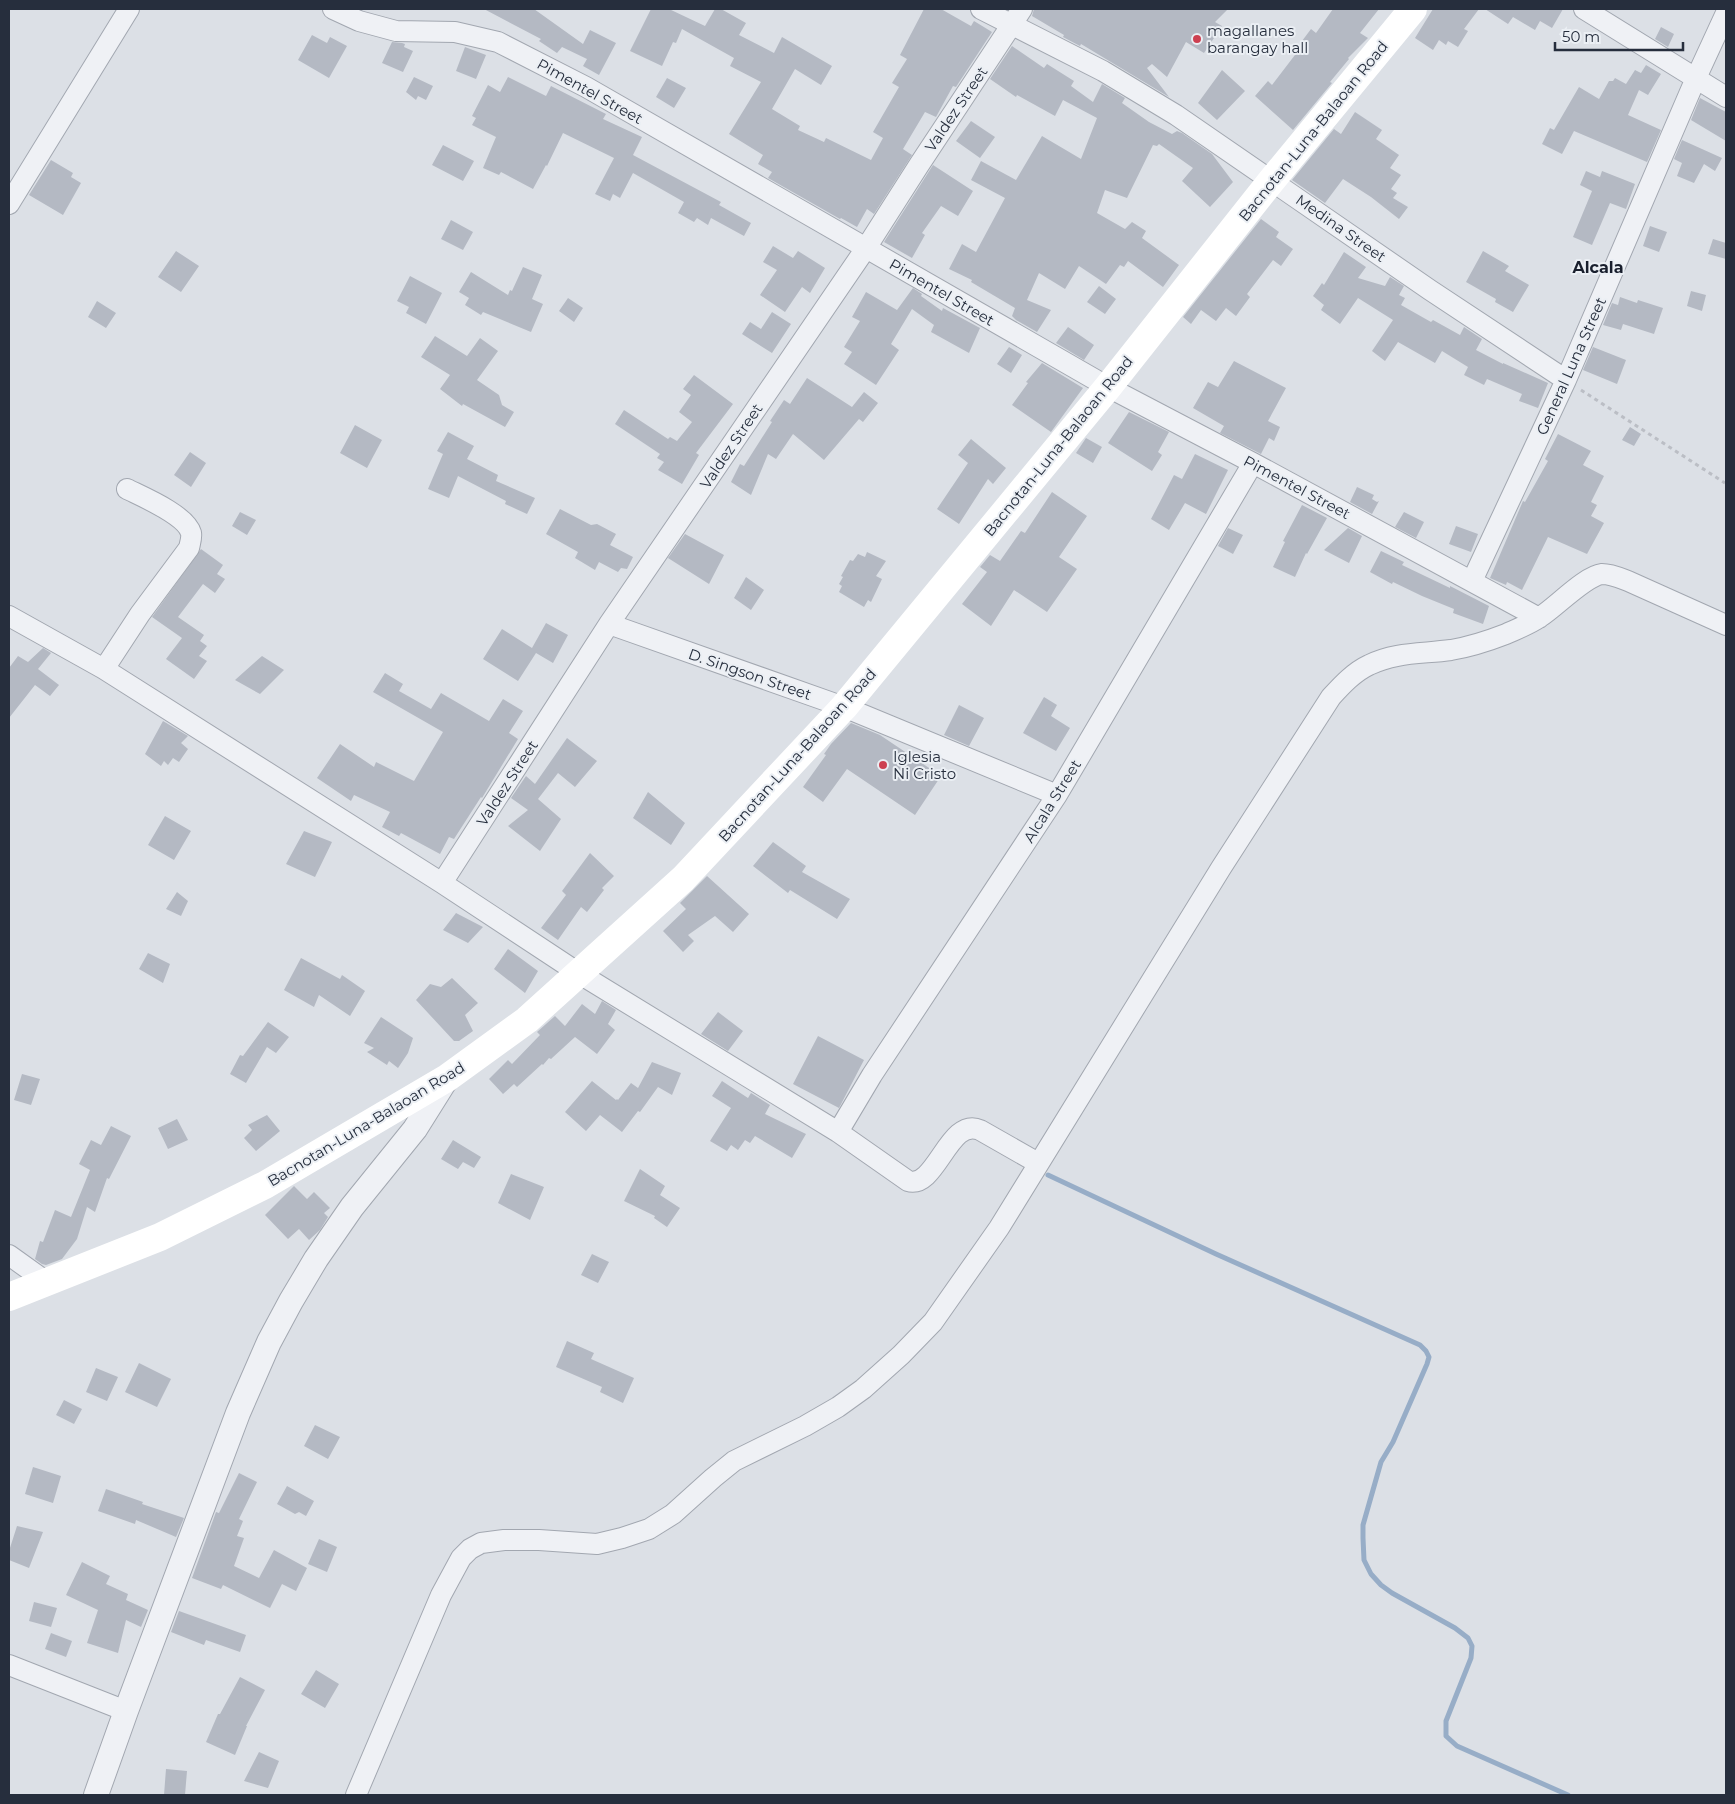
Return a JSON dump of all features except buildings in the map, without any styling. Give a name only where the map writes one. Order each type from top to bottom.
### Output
[{"type":"main road","name":"Bacnotan-Luna-Balaoan Road","points":[[9,1297],[160,1237],[265,1185],[447,1078],[527,1020],[580,974],[683,879],[844,706],[1108,387],[1272,180],[1413,9]]},
{"type":"street","points":[[9,204],[129,9]]},
{"type":"street","name":"Pimentel Street","points":[[333,9],[360,21],[396,31],[455,32],[498,42],[586,87],[1108,387],[1253,463],[1539,618]]},
{"type":"street","name":"Medina Street","points":[[981,9],[1017,17],[1141,93],[1272,180],[1430,290],[1566,380]]},
{"type":"street","points":[[1584,9],[1726,97]]},
{"type":"street","name":"General Luna Street","points":[[1472,581],[1566,380],[1726,12]]},
{"type":"street","name":"Valdez Street","points":[[442,883],[609,624],[866,248],[1017,17]]},
{"type":"street","name":"Alcala Street","points":[[838,1132],[872,1075],[1057,795],[1253,463]]},
{"type":"street","points":[[104,669],[140,614],[189,548],[192,539],[188,526],[181,519],[127,489]]},
{"type":"street","points":[[356,1795],[440,1595],[454,1570],[466,1554],[481,1543],[504,1540],[538,1540],[596,1544],[649,1529],[674,1514],[713,1478],[734,1462],[838,1407],[870,1383],[934,1322],[999,1228],[1221,868],[1331,697],[1342,685],[1368,666],[1388,658],[1407,653],[1450,650],[1477,644],[1504,634],[1539,618],[1590,579],[1601,574],[1612,575],[1628,581],[1726,625]]},
{"type":"street","points":[[9,616],[104,669],[442,883],[580,974],[838,1132],[903,1178],[912,1182],[920,1181],[960,1133],[970,1128],[980,1130],[1038,1163]]},
{"type":"street","name":"D. Singson Street","points":[[609,624],[844,706],[1057,795]]},
{"type":"street","points":[[96,1795],[238,1413],[269,1342],[290,1301],[316,1259],[352,1207],[414,1129],[447,1078]]},
{"type":"street","points":[[9,1255],[48,1283]]},
{"type":"street","points":[[9,1665],[126,1711]]},
{"type":"path","points":[[1566,380],[1725,483]]},
{"type":"waterway","points":[[1048,1175],[1216,1254],[1420,1345],[1426,1351],[1429,1357],[1427,1364],[1393,1442],[1381,1462],[1363,1525],[1364,1560],[1371,1574],[1381,1585],[1455,1628],[1468,1638],[1472,1646],[1471,1658],[1446,1721],[1446,1736],[1457,1746],[1568,1795]]},
{"type":"place","name":"magallanes barangay hall","points":[[1197,39]]},
{"type":"place","name":"Iglesia Ni Cristo","points":[[883,765]]},
{"type":"district","name":"Alcala","points":[[1598,267]]}]
